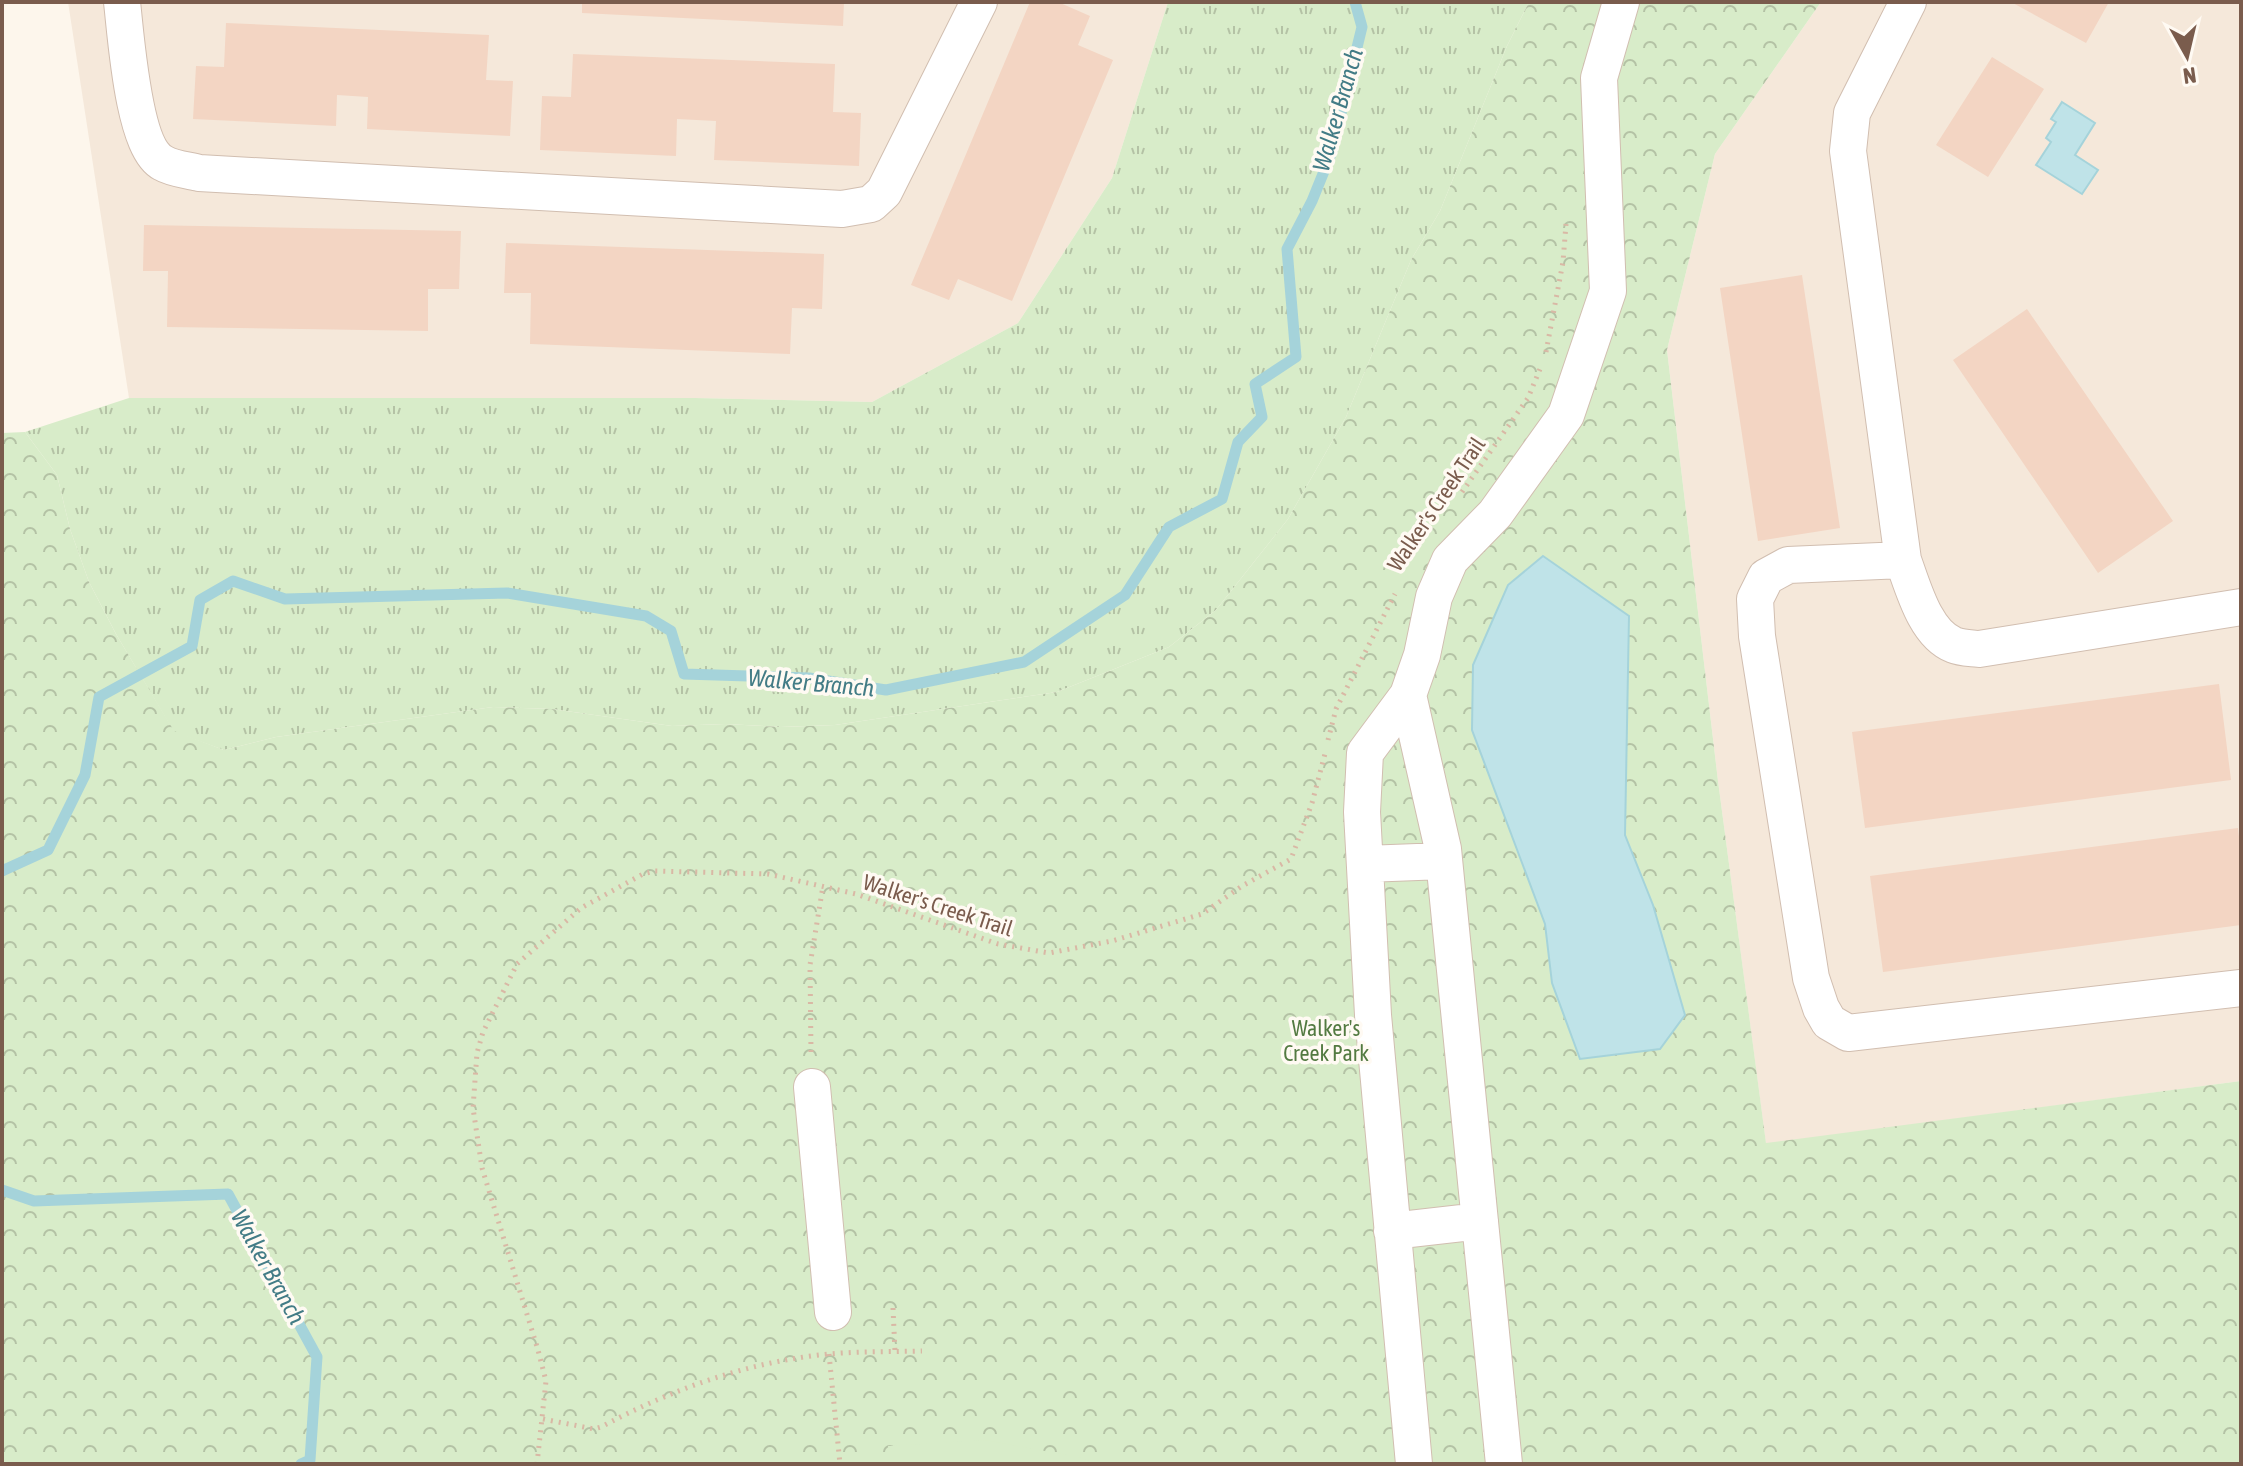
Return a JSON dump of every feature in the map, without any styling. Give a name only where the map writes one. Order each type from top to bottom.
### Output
[{"type":"lane","points":[[122,2],[133,96],[147,147],[162,163],[199,173],[842,209],[871,204],[884,192],[979,2]]},
{"type":"lane","points":[[1414,1464],[1373,1015],[1362,812],[1365,753],[1408,695],[1422,655],[1434,597],[1450,560],[1495,514],[1566,415],[1608,291],[1599,78],[1621,2]]},
{"type":"lane","points":[[1908,2],[1852,113],[1848,151],[1903,560],[1926,618],[1943,639],[1956,646],[1979,649],[2241,607]]},
{"type":"lane","points":[[1903,560],[1788,565],[1766,577],[1755,599],[1757,636],[1811,978],[1829,1022],[1848,1033],[2241,988]]},
{"type":"lane","points":[[1408,695],[1444,861],[1504,1464]]},
{"type":"lane","points":[[1365,864],[1444,861]]},
{"type":"lane","points":[[812,1087],[831,1327]]},
{"type":"lane","points":[[1392,1231],[1480,1221]]},
{"type":"path","points":[[1545,354],[1563,262],[1566,216]]},
{"type":"path","name":"Walker's Creek Trail","points":[[1455,501],[1528,398],[1540,369]]},
{"type":"path","name":"Walker's Creek Trail","points":[[537,1464],[546,1381],[482,1168],[473,1108],[477,1053],[483,1032],[517,964],[581,908],[643,874],[655,871],[768,874],[901,908],[998,944],[1049,953],[1112,941],[1202,914],[1242,886],[1291,859],[1312,803],[1336,709],[1399,588]]},
{"type":"path","points":[[812,1087],[810,965],[823,886]]},
{"type":"path","points":[[893,1308],[895,1352]]},
{"type":"path","points":[[831,1327],[829,1355],[840,1464]]},
{"type":"path","points":[[543,1419],[594,1429],[643,1405],[731,1372],[812,1355],[922,1351]]},
{"type":"shaded area","points":[[68,2],[1168,2],[1112,178],[1018,323],[872,402],[695,398],[129,398]]},
{"type":"shaded area","points":[[1821,2],[2241,2],[2241,1081],[1766,1144],[1718,781],[1667,350],[1715,154]]},
{"type":"green space","points":[[1168,2],[1529,2],[1507,46],[1440,211],[1411,260],[1346,417],[1288,519],[1216,610],[1169,647],[1057,692],[835,725],[672,726],[552,709],[493,707],[276,737],[224,750],[174,732],[89,582],[70,529],[57,475],[25,432],[129,398],[695,398],[872,402],[1018,323],[1112,178]]},
{"type":"green space","name":"Walker's Creek Park","points":[[1529,2],[1821,2],[1715,154],[1667,350],[1718,781],[1766,1143],[2241,1081],[2241,1464],[2,1464],[2,433],[25,432],[57,475],[70,529],[89,582],[174,731],[224,750],[276,737],[493,707],[552,709],[672,726],[725,724],[782,727],[835,725],[1057,692],[1169,647],[1216,610],[1288,519],[1346,417],[1411,260],[1440,211],[1507,46]]},
{"type":"green space","points":[[985,1440],[1083,1458],[1096,1464],[890,1464],[888,1446]]},
{"type":"water","points":[[2062,102],[2095,123],[2075,155],[2098,170],[2082,194],[2036,165],[2051,142],[2046,138],[2056,122],[2051,119]]},
{"type":"water","points":[[1543,556],[1629,616],[1625,835],[1653,905],[1685,1015],[1660,1049],[1580,1059],[1552,983],[1545,924],[1472,730],[1473,665],[1508,585]]},
{"type":"building","points":[[582,2],[844,2],[843,26],[582,13]]},
{"type":"building","points":[[1030,2],[1058,2],[1090,16],[1078,45],[1113,60],[1012,301],[958,279],[949,300],[911,285]]},
{"type":"building","points":[[2011,2],[2109,2],[2086,43]]},
{"type":"building","points":[[226,23],[489,35],[486,80],[513,81],[510,136],[367,129],[368,97],[337,95],[336,126],[193,119],[196,66],[224,67]]},
{"type":"building","points":[[573,54],[835,64],[833,112],[861,113],[859,166],[714,160],[716,121],[677,119],[676,156],[540,150],[542,96],[571,97]]},
{"type":"building","points":[[1992,57],[2044,89],[1988,177],[1936,145]]},
{"type":"building","points":[[144,225],[461,231],[459,289],[428,289],[428,331],[167,327],[168,271],[143,271]]},
{"type":"building","points":[[506,243],[824,254],[822,309],[792,308],[790,354],[530,344],[531,293],[504,293]]},
{"type":"building","points":[[1802,275],[1840,528],[1758,541],[1720,288]]},
{"type":"building","points":[[2027,309],[2173,521],[2098,573],[1953,360]]},
{"type":"building","points":[[2219,684],[2231,780],[1865,828],[1852,732]]},
{"type":"building","points":[[2238,828],[2241,925],[1883,972],[1870,876]]},
{"type":"waterway","name":"Walker Branch","points":[[2,871],[48,850],[85,775],[99,697],[192,646],[200,600],[233,581],[285,599],[507,593],[646,616],[671,631],[684,674],[809,678],[886,690],[1024,662],[1125,595],[1169,527],[1222,499],[1238,442],[1262,417],[1255,384],[1296,357],[1287,249],[1312,201],[1331,154],[1362,27],[1355,2]]},
{"type":"waterway","name":"Walker Branch","points":[[2,1190],[34,1201],[228,1194],[317,1357],[310,1460],[301,1464]]}]
